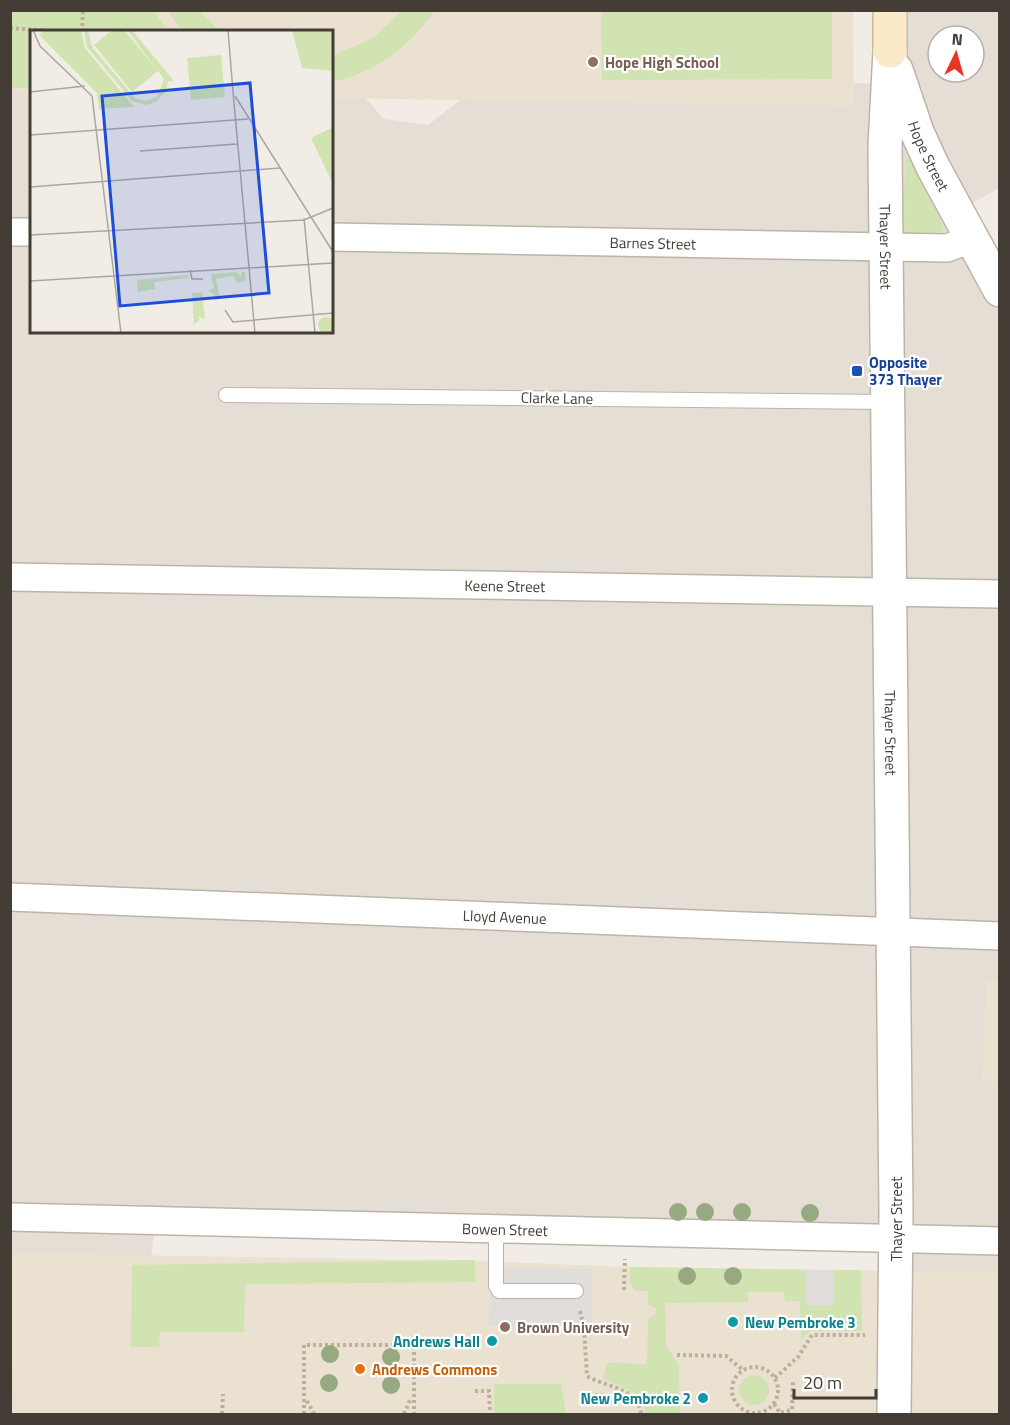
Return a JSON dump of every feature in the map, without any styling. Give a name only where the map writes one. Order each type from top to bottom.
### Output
[{"type":"main road","name":"Hope Street","points":[[890,10],[890,51]]},
{"type":"street","name":"Hope Street","points":[[890,51],[917,132],[999,290]]},
{"type":"street","name":"Thayer Street","points":[[890,51],[885,146],[888,245],[888,592],[894,930],[896,1238],[894,1414]]},
{"type":"street","points":[[10,232],[30,232]]},
{"type":"street","name":"Barnes Street","points":[[333,237],[888,245],[947,248],[972,239]]},
{"type":"street","name":"Keene Street","points":[[10,577],[999,594]]},
{"type":"street","name":"Lloyd Avenue","points":[[10,897],[894,930],[999,936]]},
{"type":"street","name":"Bowen Street","points":[[10,1217],[999,1241]]},
{"type":"lane","name":"Clarke Lane","points":[[226,394],[888,402]]},
{"type":"lane","points":[[496,1229],[496,1286],[499,1291],[576,1291]]},
{"type":"path","points":[[82,30],[83,10]]},
{"type":"path","points":[[10,28],[37,30]]},
{"type":"path","points":[[624,1290],[625,1258]]},
{"type":"path","points":[[576,1291],[584,1328],[586,1376],[633,1397],[639,1403],[641,1414]]},
{"type":"path","points":[[775,1378],[798,1357],[812,1335],[869,1335]]},
{"type":"path","points":[[304,1414],[303,1345],[414,1345],[414,1414]]},
{"type":"path","points":[[677,1355],[726,1356],[743,1371]]},
{"type":"path","points":[[756,1367],[775,1378],[778,1393],[767,1413],[743,1411],[733,1399],[732,1384],[743,1371],[756,1367]]},
{"type":"path","points":[[774,1403],[774,1407],[780,1413],[792,1410],[793,1380]]},
{"type":"path","points":[[475,1391],[489,1391],[490,1414]]},
{"type":"path","points":[[222,1395],[222,1414]]},
{"type":"path","points":[[594,1406],[594,1395],[633,1397]]},
{"type":"path","points":[[404,1414],[410,1400]]},
{"type":"path","points":[[307,1401],[314,1414]]},
{"type":"shaded area","name":"Hope High School","points":[[11,11],[853,11],[854,106],[333,98],[333,30],[30,30],[30,94],[11,93]]},
{"type":"shaded area","points":[[894,11],[999,11],[999,188],[962,209],[1000,290],[999,1414],[892,1246],[155,1228],[147,1287],[196,1414],[11,1414],[11,91],[30,92],[30,333],[333,333],[333,87],[360,92],[384,119],[428,125],[459,101],[491,45],[792,81],[883,84]]},
{"type":"shaded area","points":[[987,980],[999,980],[999,1082],[982,1081]]},
{"type":"shaded area","name":"Brown University","points":[[10,1253],[479,1261],[630,1267],[999,1272],[999,1414],[13,1414]]},
{"type":"shaded area","points":[[490,1267],[592,1269],[592,1328],[489,1326]]},
{"type":"shaded area","points":[[806,1270],[834,1270],[833,1305],[806,1305]]},
{"type":"green space","points":[[11,10],[154,11],[167,30],[30,30],[30,88],[11,88]]},
{"type":"green space","points":[[167,11],[199,11],[219,30],[182,30]]},
{"type":"green space","points":[[402,11],[434,11],[414,36],[390,57],[363,72],[333,82],[333,56],[373,38]]},
{"type":"green space","points":[[601,11],[832,11],[832,79],[602,80]]},
{"type":"green space","points":[[905,156],[910,161],[940,219],[943,232],[906,233],[904,229]]},
{"type":"green space","points":[[475,1260],[475,1282],[245,1284],[244,1332],[160,1332],[159,1347],[131,1347],[132,1265]]},
{"type":"green space","points":[[630,1267],[806,1270],[806,1305],[833,1305],[834,1270],[861,1270],[862,1331],[811,1331],[801,1340],[800,1301],[785,1301],[784,1292],[748,1292],[748,1302],[665,1303],[666,1346],[679,1365],[680,1414],[645,1414],[641,1401],[630,1391],[603,1379],[607,1363],[647,1364],[648,1319],[655,1315],[656,1309],[648,1304],[648,1291],[634,1291],[630,1281]]},
{"type":"green space","points":[[754,1375],[764,1380],[769,1390],[764,1400],[754,1405],[744,1400],[739,1390],[744,1380]]},
{"type":"green space","points":[[494,1384],[561,1384],[566,1414],[494,1414]]},
{"type":"place","name":"Hope High School","points":[[593,62]]},
{"type":"place","name":"Opposite 373 Thayer","points":[[857,371]]},
{"type":"place","name":"New Pembroke 3","points":[[733,1322]]},
{"type":"place","name":"Brown University","points":[[505,1327]]},
{"type":"place","name":"Andrews Hall","points":[[492,1341]]},
{"type":"place","name":"Andrews Commons","points":[[360,1369]]},
{"type":"place","name":"New Pembroke 2","points":[[703,1398]]}]
